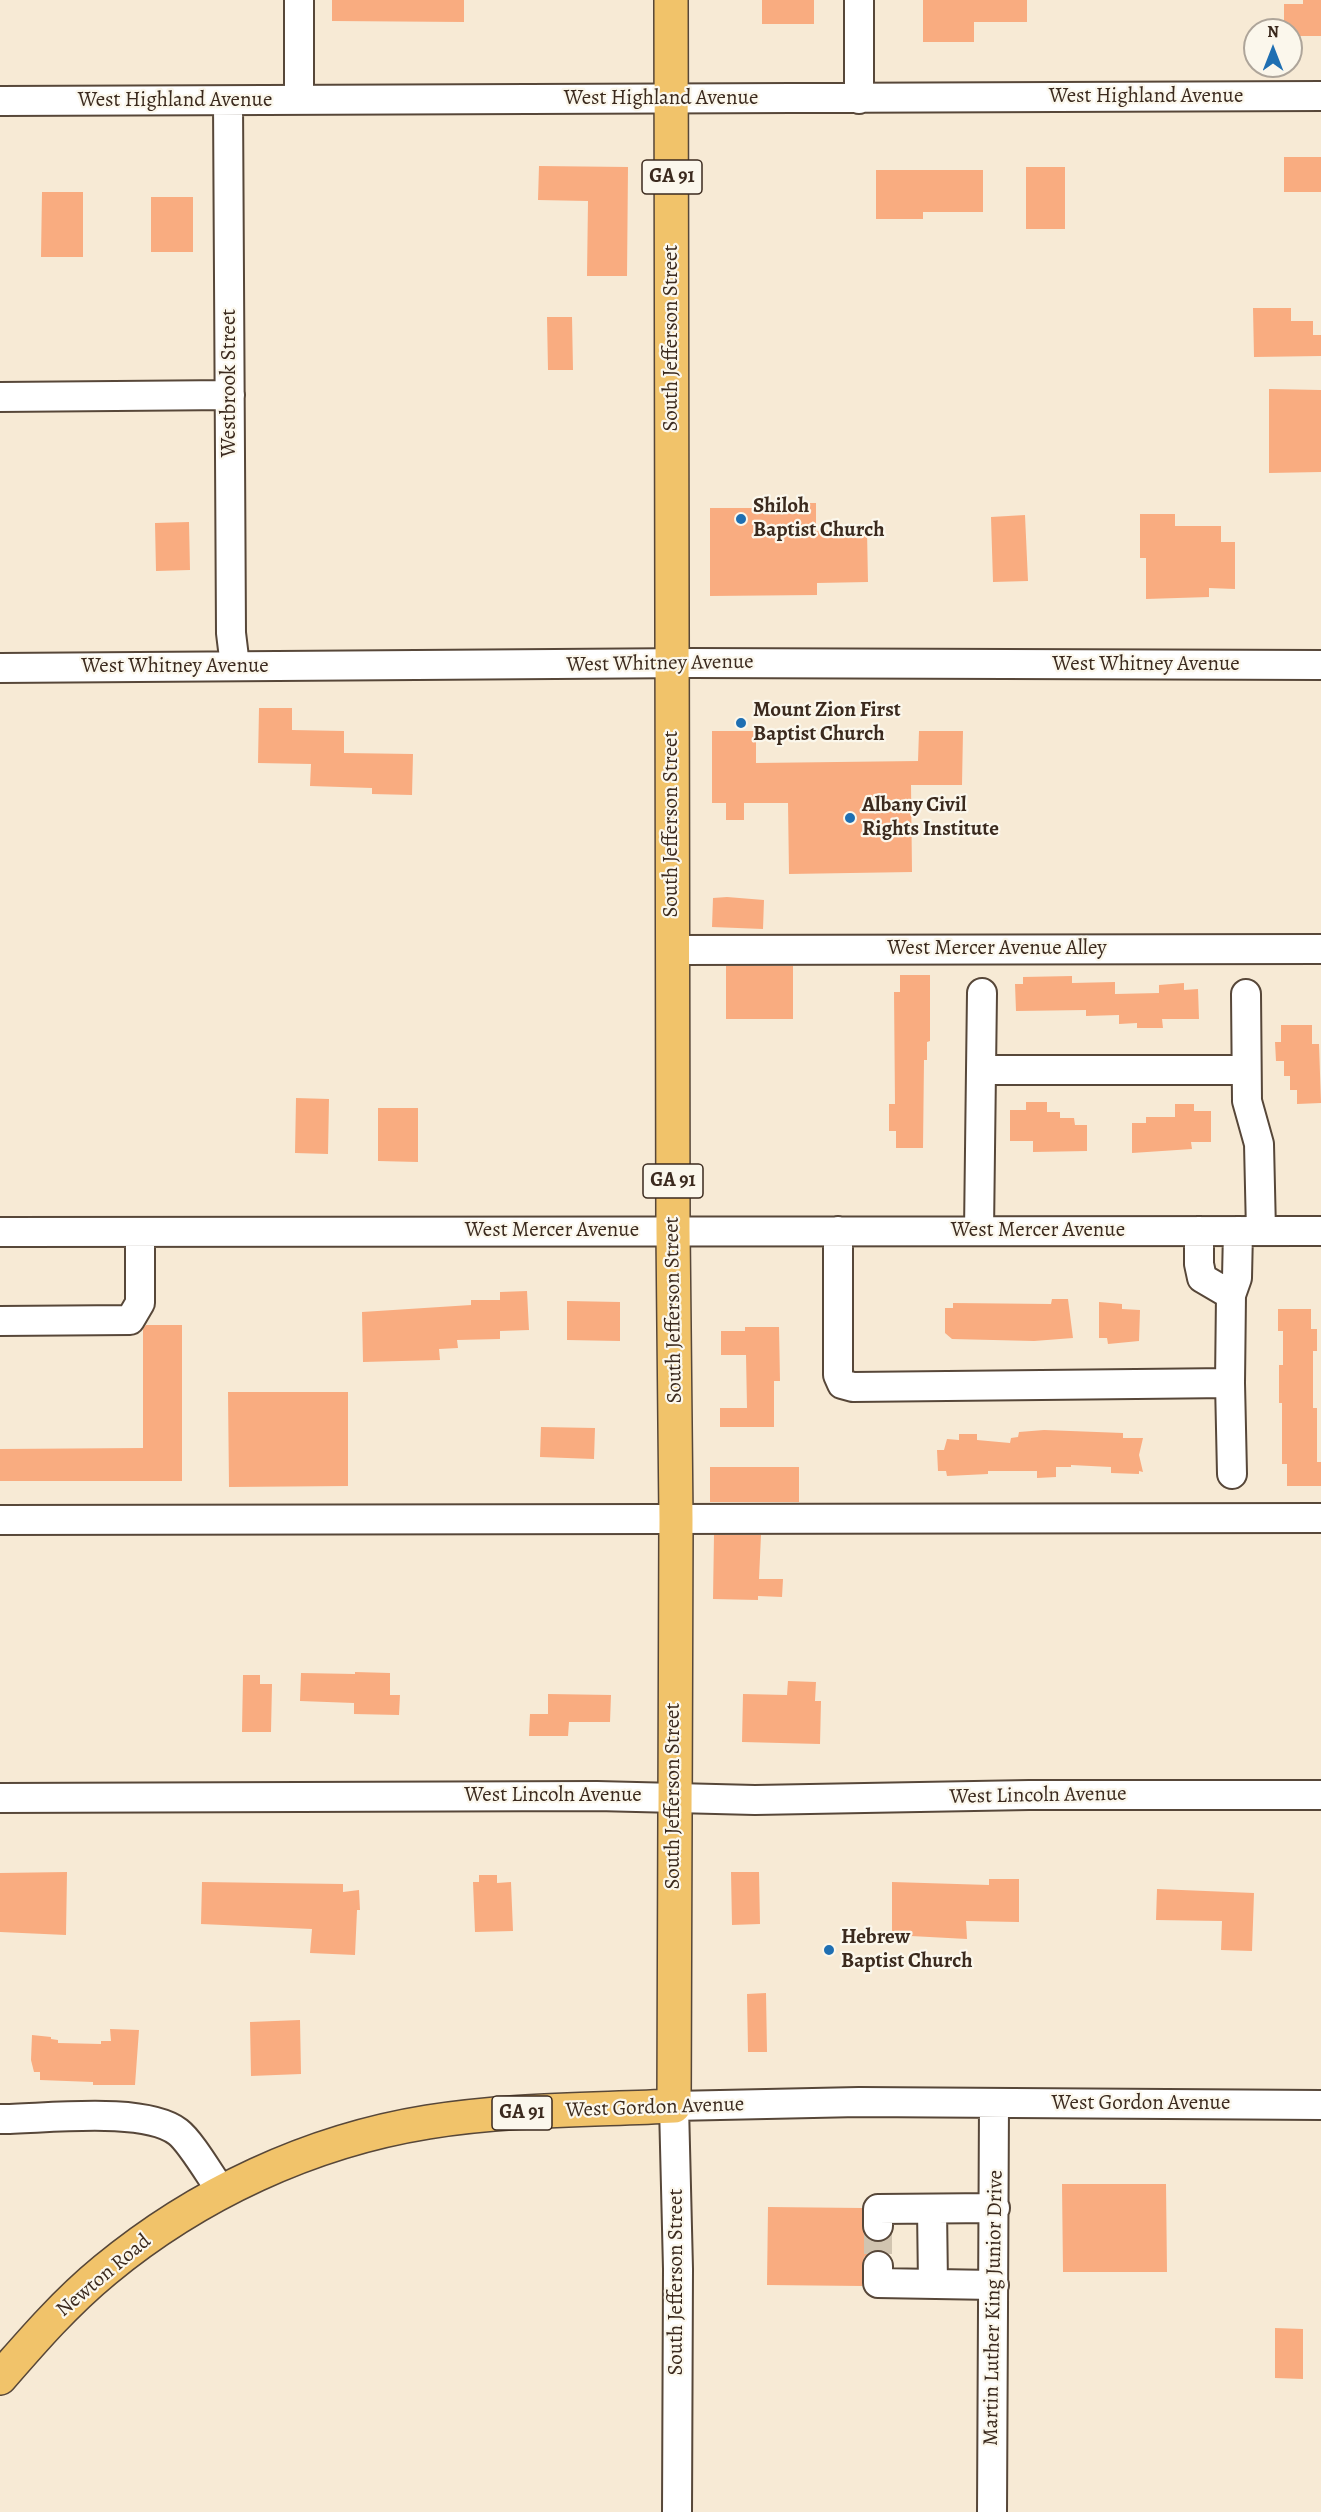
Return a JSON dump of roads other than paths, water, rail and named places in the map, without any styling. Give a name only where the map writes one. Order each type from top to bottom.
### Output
[{"type":"main road","name":"South Jefferson Street","points":[[672,0],[673,1231],[676,1519],[673,1796],[674,2106]]},
{"type":"main road","name":"West Gordon Avenue","points":[[222,2192],[322,2149],[428,2122],[510,2114],[674,2106]]},
{"type":"main road","name":"Newton Road","points":[[0,2378],[52,2320],[104,2271],[161,2229],[222,2192]]},
{"type":"street","points":[[299,0],[299,100]]},
{"type":"street","points":[[859,0],[859,99]]},
{"type":"street","name":"West Highland Avenue","points":[[0,101],[1321,96]]},
{"type":"street","name":"Westbrook Street","points":[[228,100],[231,633],[235,666]]},
{"type":"street","points":[[0,397],[230,395]]},
{"type":"street","name":"West Whitney Avenue","points":[[0,668],[672,664],[1321,665]]},
{"type":"street","name":"West Mercer Avenue Alley","points":[[673,950],[1321,949]]},
{"type":"street","points":[[979,1231],[982,993]]},
{"type":"street","points":[[1232,1474],[1231,1295],[1249,1231],[1259,1144],[1247,1101],[1246,994]]},
{"type":"street","points":[[981,1070],[1246,1070]]},
{"type":"street","points":[[838,1231],[838,1376],[842,1384],[865,1387],[1230,1383]]},
{"type":"street","points":[[1199,1231],[1199,1264],[1202,1278],[1231,1295]]},
{"type":"street","name":"West Mercer Avenue","points":[[0,1232],[1321,1231]]},
{"type":"street","points":[[0,1321],[130,1320],[140,1303],[140,1232]]},
{"type":"street","points":[[0,1520],[1321,1518]]},
{"type":"street","name":"West Lincoln Avenue","points":[[0,1798],[673,1796],[755,1800],[1029,1795],[1321,1795]]},
{"type":"street","name":"West Gordon Avenue","points":[[674,2106],[859,2102],[1321,2105]]},
{"type":"street","name":"Martin Luther King Junior Drive","points":[[992,2512],[994,2103]]},
{"type":"street","name":"South Jefferson Street","points":[[674,2106],[678,2269],[677,2512]]},
{"type":"street","points":[[0,2120],[129,2117],[160,2123],[179,2133],[222,2192]]},
{"type":"street","points":[[878,2226],[878,2209],[995,2208]]},
{"type":"street","points":[[932,2209],[933,2284]]},
{"type":"street","points":[[878,2266],[878,2283],[994,2285]]},
{"type":"tunnel","points":[[878,2226],[878,2266]]},
{"type":"place","name":"Shiloh Baptist Church","points":[[741,519]]},
{"type":"place","name":"Mount Zion First Baptist Church","points":[[741,723]]},
{"type":"place","name":"Albany Civil Rights Institute","points":[[850,818]]},
{"type":"place","name":"Hebrew Baptist Church","points":[[829,1950]]}]
